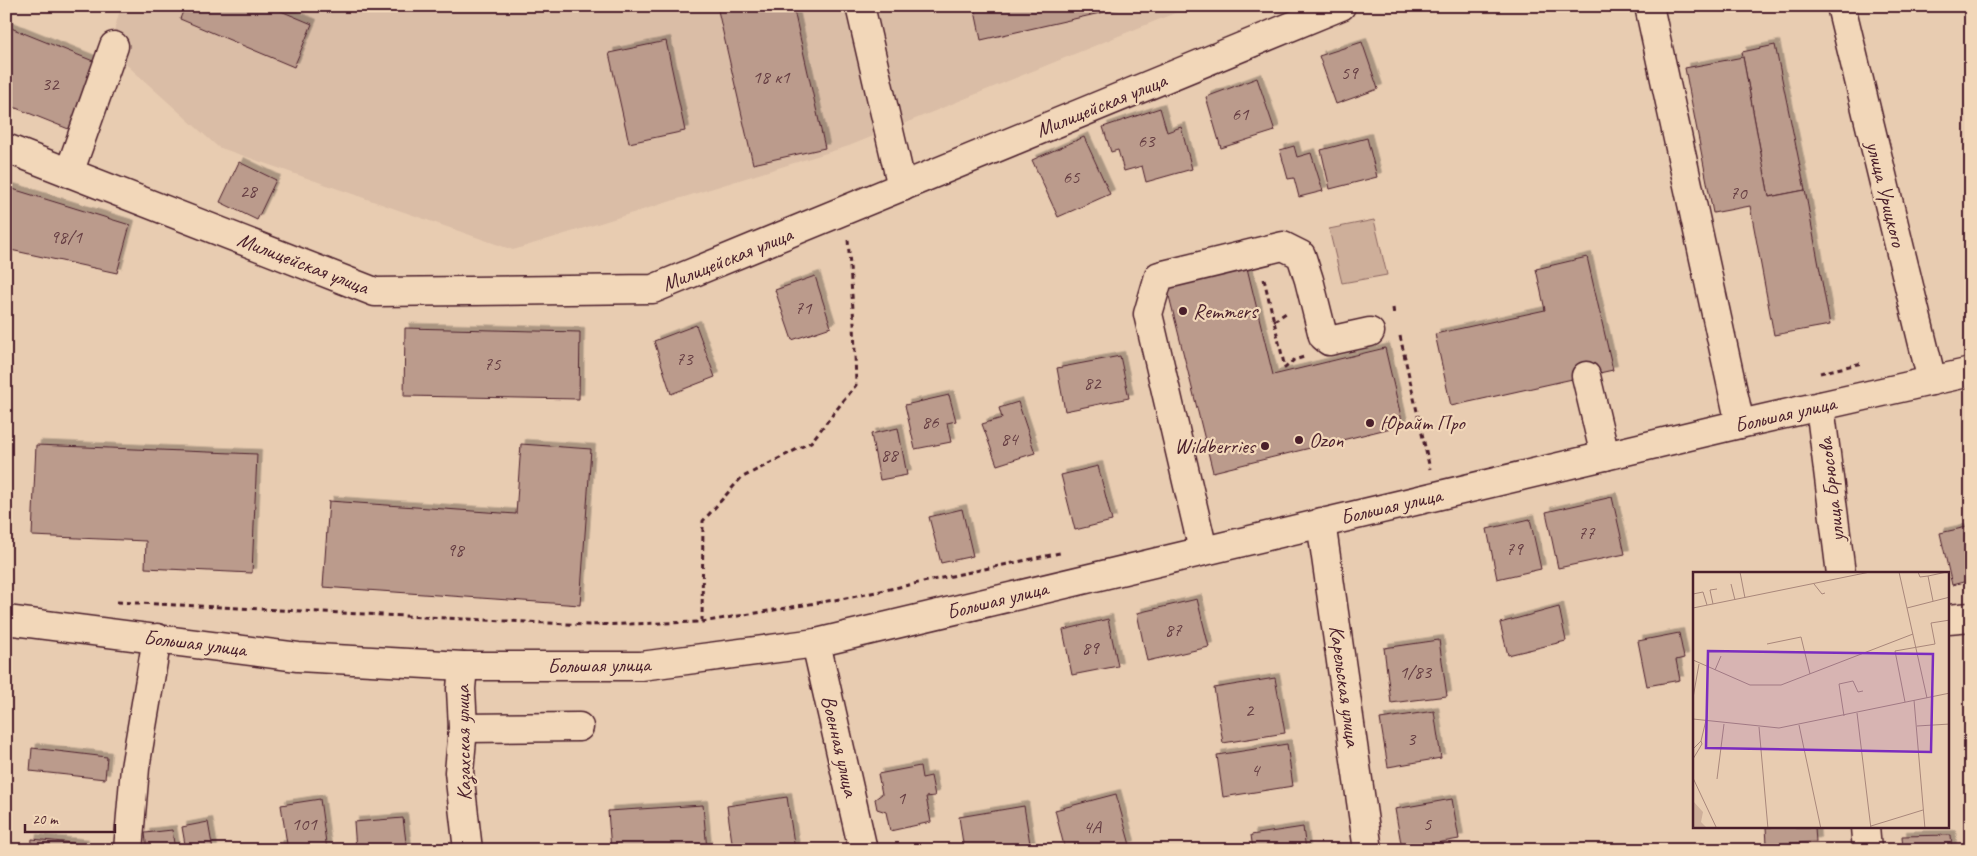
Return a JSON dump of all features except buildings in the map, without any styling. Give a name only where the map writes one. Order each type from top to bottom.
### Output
[{"type":"street","points":[[860,6],[902,187]]},
{"type":"street","name":"Милицейская улица","points":[[6,148],[375,292],[653,290],[1341,6]]},
{"type":"street","points":[[1649,6],[1740,424]]},
{"type":"street","name":"улица Урицкого","points":[[1841,6],[1932,381]]},
{"type":"street","points":[[70,173],[114,46]]},
{"type":"street","points":[[1203,550],[1148,314],[1160,276],[1283,246],[1300,255],[1309,280],[1323,336],[1329,341],[1370,332]]},
{"type":"street","name":"Большая улица","points":[[6,620],[298,656],[463,666],[641,666],[816,643],[1321,522],[1971,372]]},
{"type":"street","points":[[1586,376],[1605,456]]},
{"type":"street","name":"улица Брюсова","points":[[1820,406],[1841,572]]},
{"type":"street","name":"Карельская улица","points":[[1321,522],[1368,850]]},
{"type":"street","points":[[1950,618],[1971,617]]},
{"type":"street","points":[[128,850],[136,768],[157,638]]},
{"type":"street","name":"Военная улица","points":[[816,643],[863,850]]},
{"type":"street","name":"Казахская улица","points":[[463,666],[461,689],[463,728],[459,772],[468,850]]},
{"type":"street","points":[[463,728],[579,727]]},
{"type":"street","points":[[1865,828],[1867,850]]},
{"type":"path","points":[[702,622],[703,521],[741,478],[811,442],[856,385],[850,252],[843,211]]},
{"type":"path","points":[[1263,276],[1285,368],[1294,360],[1307,356]]},
{"type":"path","points":[[1393,308],[1396,323]]},
{"type":"path","points":[[1274,321],[1288,312]]},
{"type":"path","points":[[1398,331],[1430,469]]},
{"type":"path","points":[[109,602],[588,625],[702,622],[852,597],[1070,551]]},
{"type":"shaded area","points":[[121,6],[1192,6],[849,146],[513,250],[218,147],[109,49]]},
{"type":"shaded area","points":[[1374,220],[1387,275],[1342,283],[1329,229]]},
{"type":"place","name":"Remmers","points":[[1183,311]]},
{"type":"place","name":"Юрайт Про","points":[[1370,423]]},
{"type":"place","name":"Ozon","points":[[1299,440]]},
{"type":"place","name":"Wildberries","points":[[1265,446]]}]
